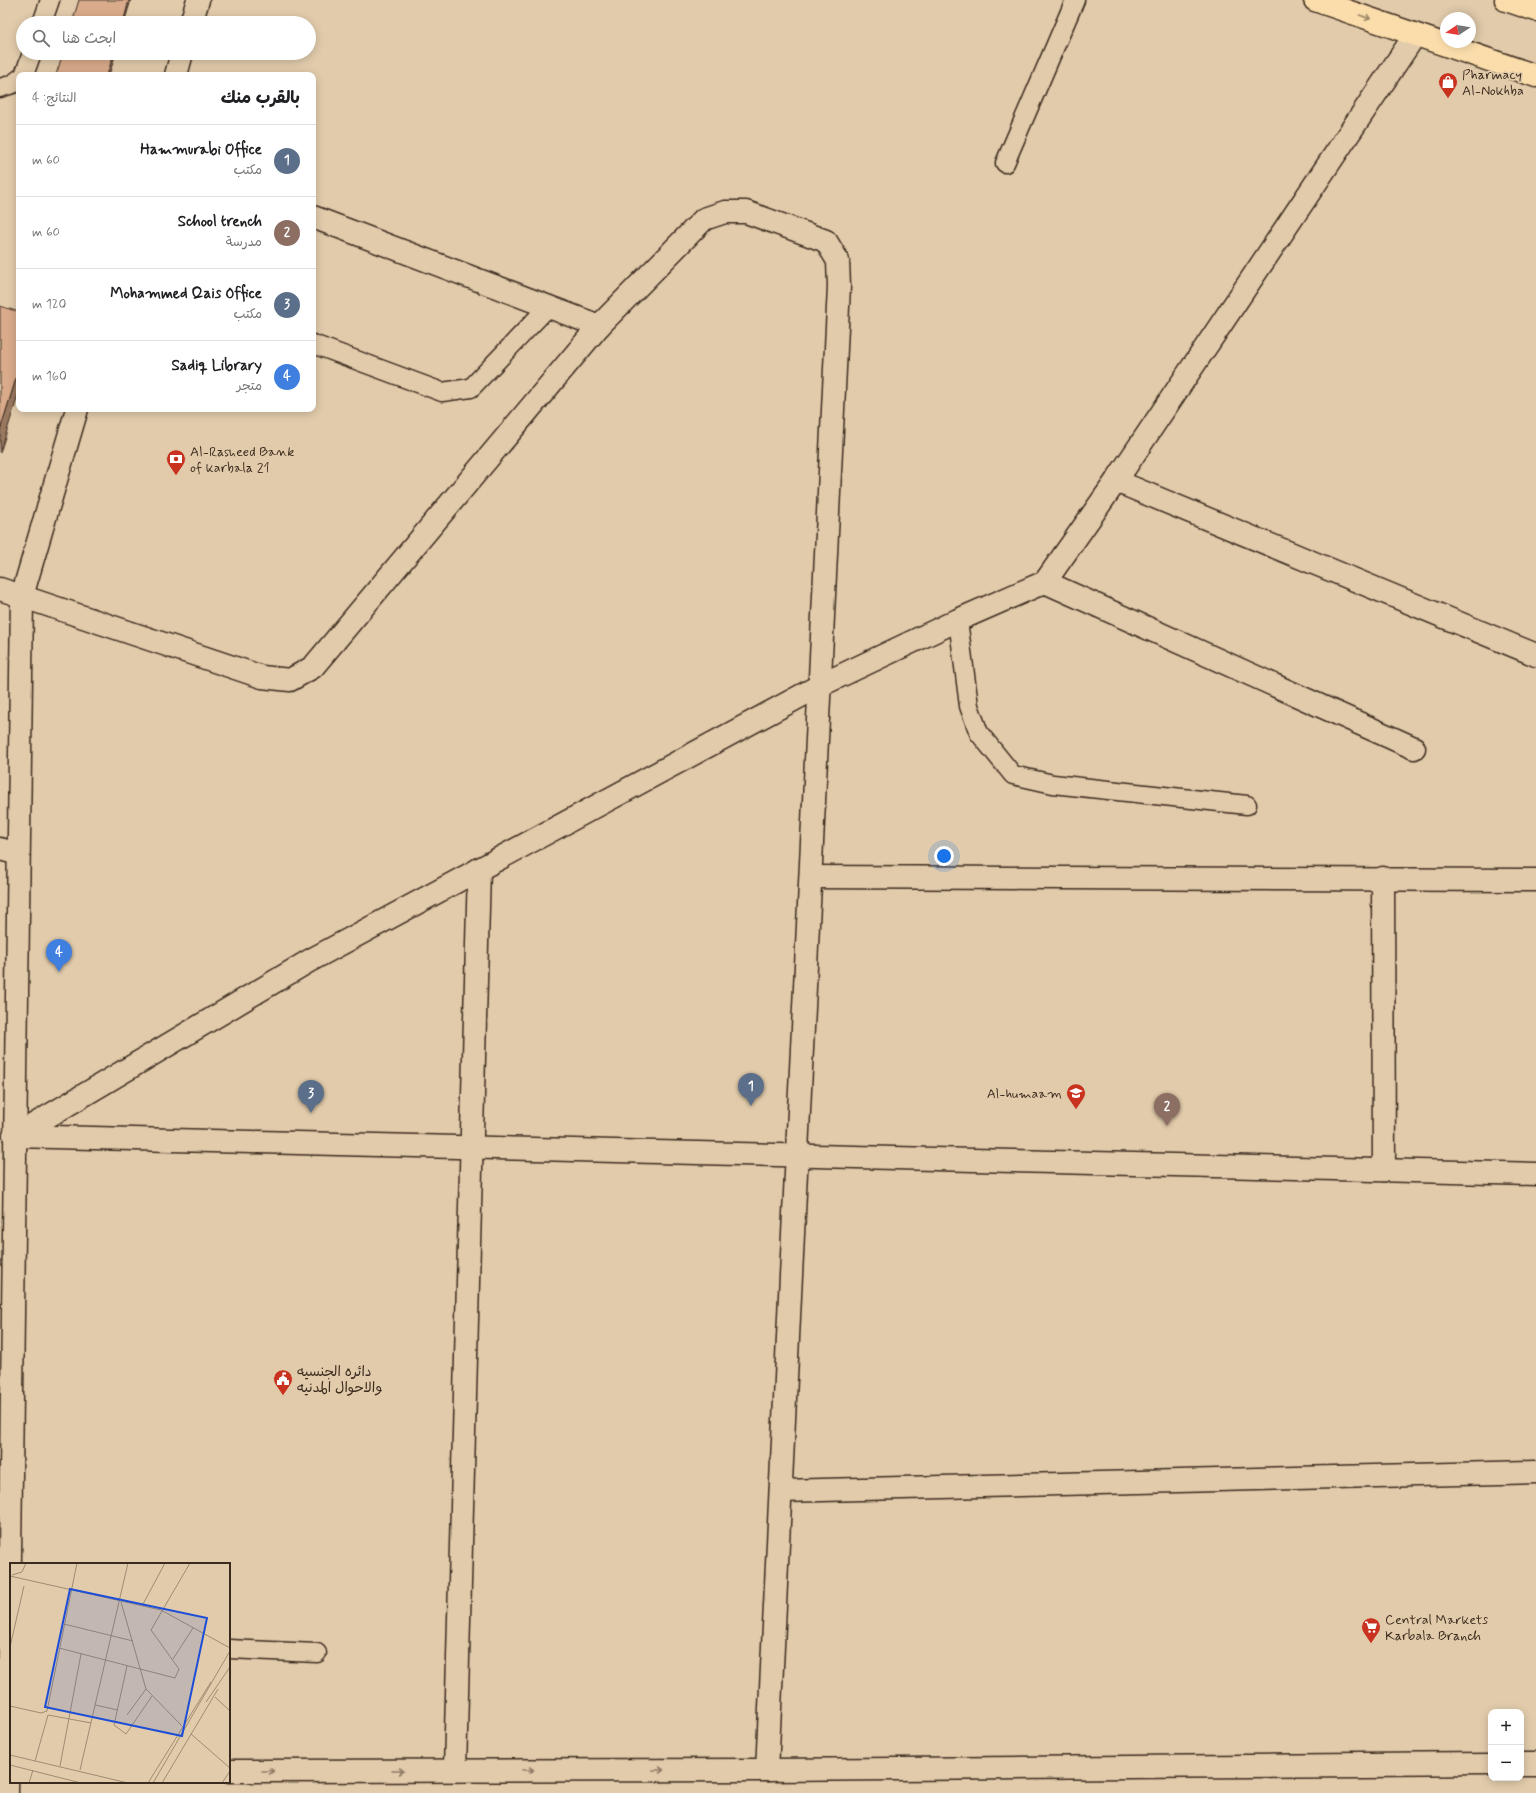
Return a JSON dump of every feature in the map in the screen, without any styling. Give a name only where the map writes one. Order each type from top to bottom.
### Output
[{"type":"highway","points":[[1315,0],[1536,76]]},
{"type":"highway","points":[[1506,0],[1536,10]]},
{"type":"street","points":[[193,16],[198,0]]},
{"type":"street","points":[[8,1136],[309,960],[821,685],[958,620],[1045,582],[1116,481],[1415,35]]},
{"type":"street","points":[[177,72],[180,60]]},
{"type":"street","points":[[0,589],[262,677],[290,680],[313,667],[599,326],[704,220],[725,212],[746,212],[826,241],[838,261],[839,286],[821,685],[767,1770]]},
{"type":"street","points":[[316,218],[599,326]]},
{"type":"street","points":[[6,1777],[9,852],[22,596],[76,412]]},
{"type":"street","points":[[1116,481],[1536,655]]},
{"type":"street","points":[[1045,582],[1414,748]]},
{"type":"street","points":[[455,1770],[478,869]]},
{"type":"street","points":[[811,877],[1383,878],[1536,880]]},
{"type":"street","points":[[1383,878],[1384,1170]]},
{"type":"street","points":[[8,1136],[1536,1174]]},
{"type":"street","points":[[781,1491],[1536,1472]]},
{"type":"street","points":[[1524,1763],[1536,1763]]},
{"type":"street","points":[[230,1771],[767,1770],[1488,1764]]},
{"type":"lane","points":[[44,16],[50,0]]},
{"type":"lane","points":[[1006,163],[1075,0]]},
{"type":"lane","points":[[25,72],[29,60]]},
{"type":"lane","points":[[0,88],[16,82]]},
{"type":"lane","points":[[316,345],[442,392],[471,388],[548,307]]},
{"type":"lane","points":[[958,620],[969,706],[979,733],[1013,775],[1053,784],[1247,805]]},
{"type":"lane","points":[[230,1649],[317,1653]]},
{"type":"building","points":[[79,0],[129,0],[125,16],[74,16]]},
{"type":"building","points":[[61,60],[112,60],[108,72],[57,72]]},
{"type":"building","points":[[0,306],[16,311],[16,379],[0,430]]},
{"type":"place","name":"Pharmacy Al-Nokhba","points":[[1448,99]]},
{"type":"place","name":"Al-Rasheed Bank of karbala 21","points":[[176,476]]},
{"type":"place","name":"Sadiq Library","points":[[59,972]]},
{"type":"place","name":"Hammurabi Office","points":[[751,1106]]},
{"type":"place","name":"Al-humaam","points":[[1076,1110]]},
{"type":"place","name":"Mohammed Qais Office","points":[[311,1113]]},
{"type":"place","name":"School trench","points":[[1167,1126]]},
{"type":"place","name":"دائره الجنسيه والاحوال المدنيه","points":[[283,1396]]},
{"type":"place","name":"Central Markets Karbala Branch","points":[[1371,1644]]}]
